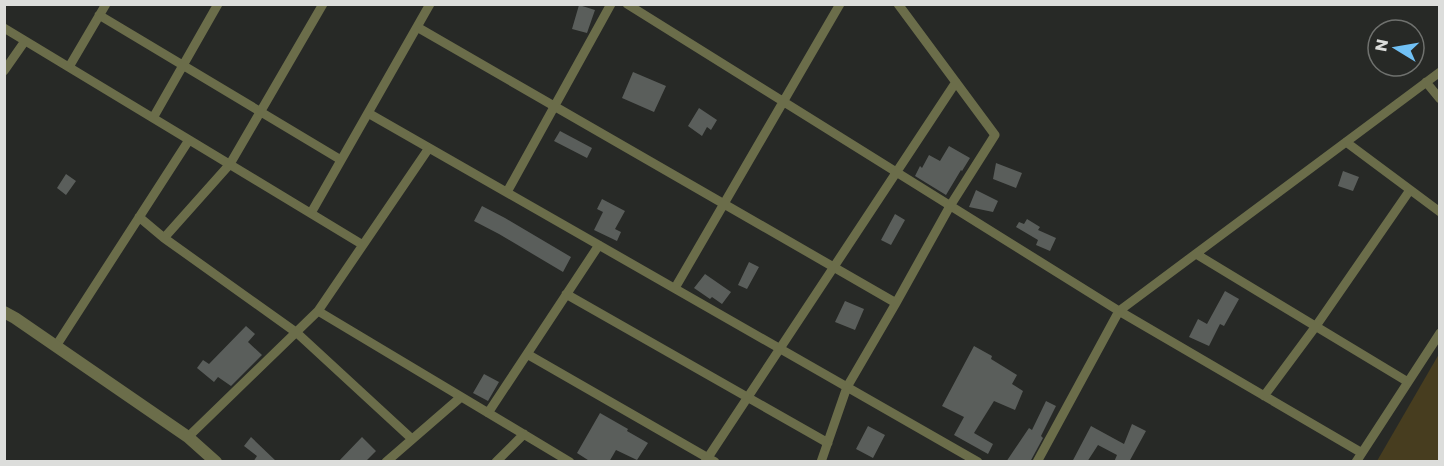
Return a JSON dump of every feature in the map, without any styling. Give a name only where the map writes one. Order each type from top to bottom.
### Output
[{"type":"street","points":[[69,67],[105,4]]},
{"type":"street","points":[[153,118],[218,4]]},
{"type":"street","points":[[164,238],[230,164],[323,4]]},
{"type":"street","points":[[311,213],[430,4]]},
{"type":"street","points":[[507,192],[611,4]]},
{"type":"street","points":[[627,4],[1119,311],[1264,396],[1359,457],[1440,333]]},
{"type":"street","points":[[675,288],[840,4]]},
{"type":"street","points":[[821,462],[847,387],[950,206],[995,135],[898,4]]},
{"type":"street","points":[[99,15],[341,160]]},
{"type":"street","points":[[417,27],[896,303]]},
{"type":"street","points":[[4,28],[363,245]]},
{"type":"street","points":[[4,71],[25,40]]},
{"type":"street","points":[[1037,462],[1119,311],[1440,72]]},
{"type":"street","points":[[526,354],[709,460],[747,398],[956,82]]},
{"type":"street","points":[[1426,82],[1440,99]]},
{"type":"street","points":[[368,113],[780,348],[962,458],[978,462]]},
{"type":"street","points":[[56,346],[189,140]]},
{"type":"street","points":[[1346,142],[1440,212]]},
{"type":"street","points":[[188,437],[318,311],[429,148]]},
{"type":"street","points":[[1264,396],[1316,326],[1410,190]]},
{"type":"street","points":[[139,218],[297,333],[412,439]]},
{"type":"street","points":[[488,413],[599,245]]},
{"type":"street","points":[[1196,254],[1408,382]]},
{"type":"street","points":[[566,294],[828,443]]},
{"type":"street","points":[[318,311],[570,462]]},
{"type":"street","points":[[4,312],[188,437],[216,462]]},
{"type":"street","points":[[386,462],[461,397]]},
{"type":"street","points":[[496,462],[524,434]]},
{"type":"shaded area","points":[[1439,354],[1439,461],[1377,461]]},
{"type":"building","points":[[579,5],[595,10],[587,33],[572,29]]},
{"type":"building","points":[[633,72],[666,86],[654,112],[622,98]]},
{"type":"building","points":[[699,108],[717,120],[711,130],[707,127],[702,136],[688,126]]},
{"type":"building","points":[[560,131],[592,148],[587,158],[554,141]]},
{"type":"building","points":[[949,146],[970,158],[946,195],[915,176],[929,155],[940,161]]},
{"type":"building","points":[[996,163],[1022,173],[1016,188],[993,179]]},
{"type":"building","points":[[1343,171],[1359,177],[1353,191],[1338,186]]},
{"type":"building","points":[[66,174],[76,181],[66,195],[57,188]]},
{"type":"building","points":[[976,190],[998,201],[993,212],[969,207]]},
{"type":"building","points":[[602,199],[625,211],[615,229],[621,232],[617,241],[594,230],[603,212],[597,209]]},
{"type":"building","points":[[482,206],[571,257],[563,272],[474,221]]},
{"type":"building","points":[[895,214],[905,220],[891,245],[881,240]]},
{"type":"building","points":[[1027,219],[1040,227],[1038,230],[1056,238],[1050,251],[1036,245],[1038,240],[1016,227],[1019,222],[1024,224]]},
{"type":"building","points":[[749,262],[759,267],[747,289],[738,285]]},
{"type":"building","points":[[705,274],[731,292],[722,304],[694,288]]},
{"type":"building","points":[[1225,291],[1239,299],[1224,326],[1220,324],[1209,346],[1189,337],[1198,319],[1207,324]]},
{"type":"building","points":[[845,301],[864,309],[855,330],[835,322]]},
{"type":"building","points":[[246,326],[255,334],[248,342],[262,355],[231,386],[218,377],[214,382],[197,368],[203,360],[209,364]]},
{"type":"building","points":[[974,346],[1017,375],[1012,384],[1023,391],[1015,410],[994,401],[974,433],[993,444],[988,454],[954,435],[964,417],[942,406]]},
{"type":"building","points":[[484,374],[499,382],[488,401],[473,393]]},
{"type":"building","points":[[1046,401],[1056,406],[1030,462],[1006,462],[1029,428],[1032,430]]},
{"type":"building","points":[[600,413],[648,443],[637,460],[616,450],[609,462],[591,462],[577,453]]},
{"type":"building","points":[[1132,424],[1146,431],[1129,462],[1114,462],[1117,455],[1098,445],[1087,462],[1072,462],[1091,426],[1124,444]]},
{"type":"building","points":[[868,426],[885,435],[873,458],[856,449]]},
{"type":"building","points":[[251,437],[277,462],[253,462],[257,456],[244,446]]},
{"type":"building","points":[[362,437],[376,451],[365,462],[338,462]]}]
